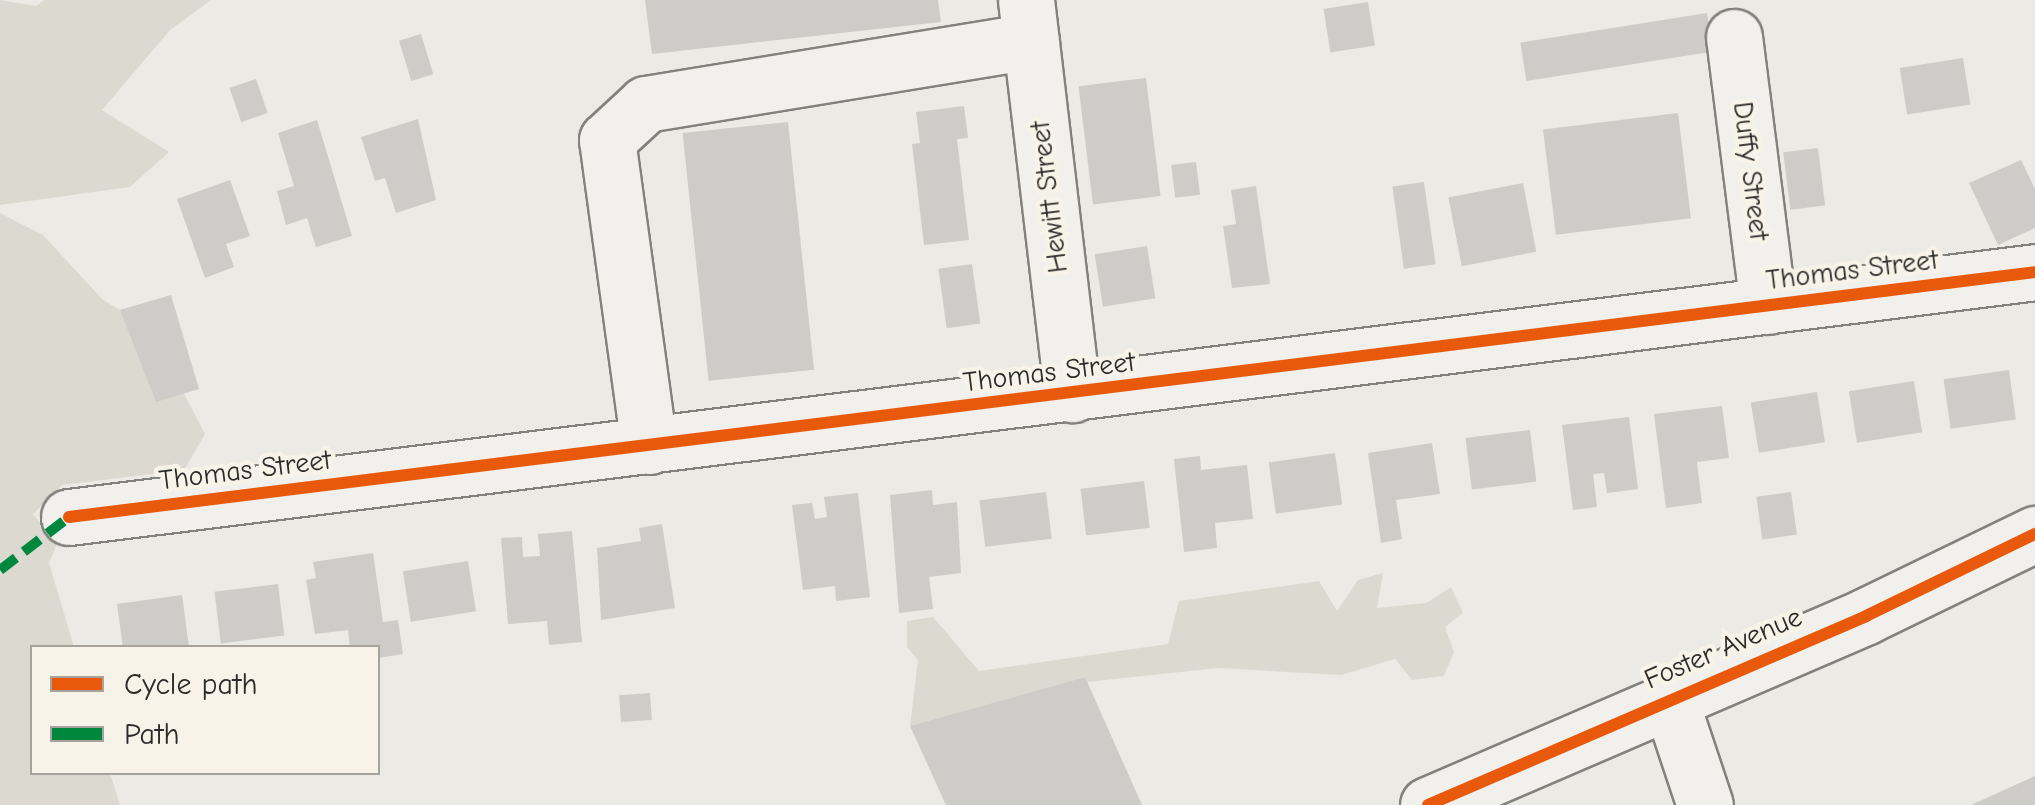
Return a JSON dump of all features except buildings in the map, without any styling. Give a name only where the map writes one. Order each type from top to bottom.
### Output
[{"type":"street","name":"Hewitt Street","points":[[1028,21],[1072,394]]},
{"type":"street","points":[[649,446],[606,140],[646,104],[1028,21]]},
{"type":"street","name":"Duffy Street","points":[[1734,37],[1768,306]]},
{"type":"street","name":"Thomas Street","points":[[69,517],[2035,272]]},
{"type":"street","name":"Foster Avenue","points":[[1428,805],[1526,785],[1669,697],[1866,616],[2035,534]]},
{"type":"street","points":[[1669,697],[1705,805]]},
{"type":"shaded area","points":[[0,0],[36,6],[44,0],[211,0],[170,30],[102,110],[169,152],[130,187],[0,205]]},
{"type":"shaded area","points":[[0,213],[43,235],[103,300],[120,310],[158,379],[179,384],[205,434],[184,470],[62,485],[33,514],[57,544],[49,563],[73,645],[30,645],[30,775],[111,775],[120,805],[0,805]]},
{"type":"shaded area","points":[[1383,573],[1377,608],[1426,603],[1451,587],[1463,613],[1445,627],[1454,652],[1444,676],[1412,680],[1395,659],[1341,675],[1218,668],[1087,682],[1085,677],[910,726],[918,660],[907,647],[907,621],[933,617],[979,671],[1168,644],[1179,601],[1319,581],[1337,611],[1358,580]]},
{"type":"marked path","points":[[0,570],[69,517]]},
{"type":"cycle path","points":[[69,517],[2035,272]]},
{"type":"cycle path","points":[[1428,805],[1866,616],[2035,534]]}]
